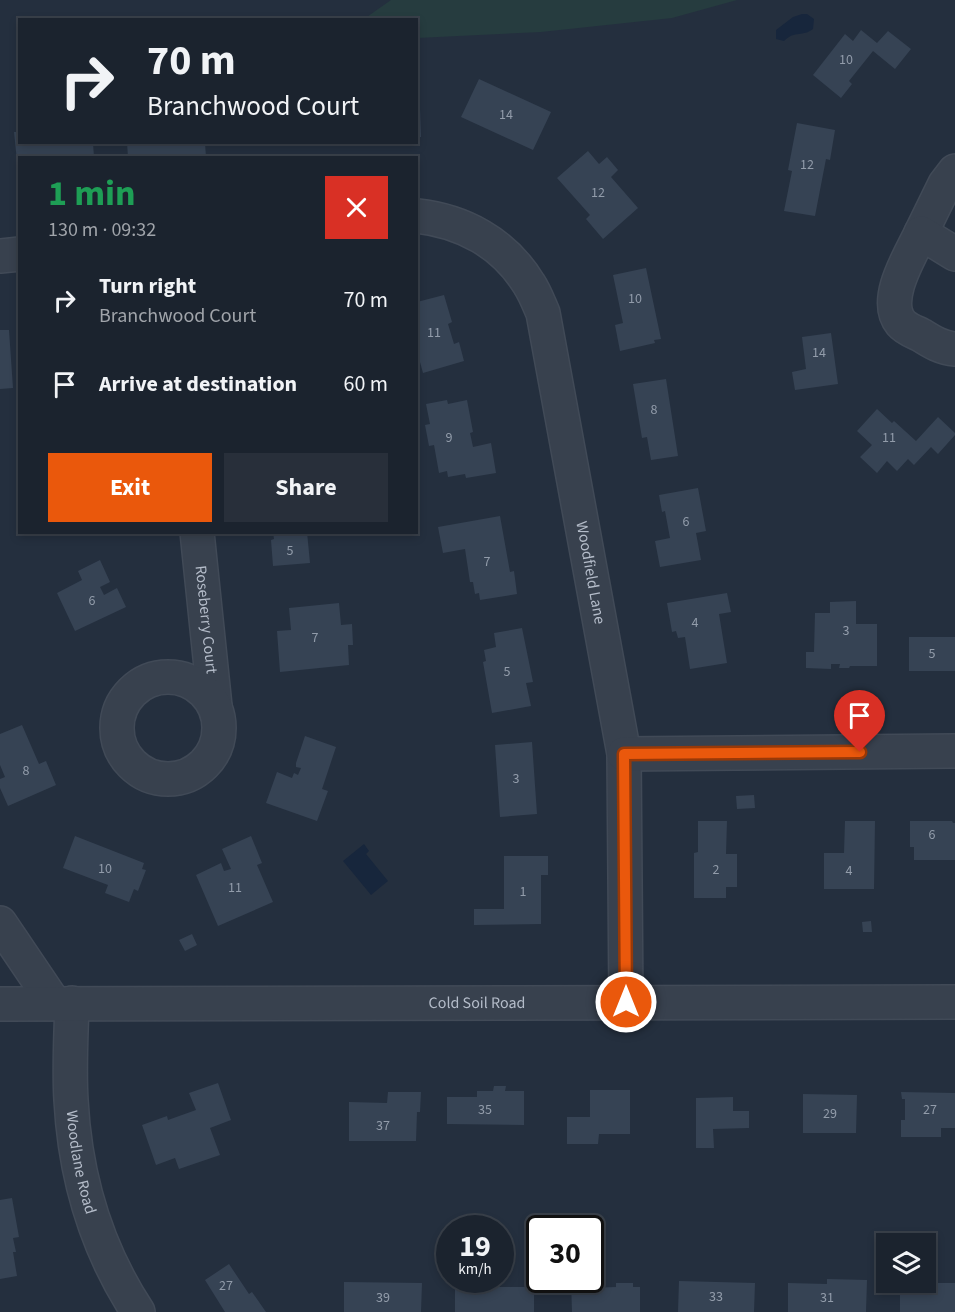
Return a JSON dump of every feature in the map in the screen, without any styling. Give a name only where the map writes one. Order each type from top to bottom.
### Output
[{"type":"street","points":[[955,171],[945,184],[902,271],[894,301],[895,313],[902,325],[936,344],[955,349]]},
{"type":"street","name":"Woodfield Lane","points":[[418,216],[438,218],[466,228],[492,243],[512,261],[530,284],[543,313],[624,754],[626,1002]]},
{"type":"street","points":[[921,232],[955,254]]},
{"type":"street","points":[[0,256],[18,254]]},
{"type":"street","name":"Roseberry Court","points":[[197,534],[215,706]]},
{"type":"street","points":[[624,754],[955,751]]},
{"type":"street","points":[[0,923],[63,1003]]},
{"type":"street","name":"Cold Soil Road","points":[[0,1004],[955,1002]]},
{"type":"street","name":"Woodlane Road","points":[[63,1003],[74,1141],[83,1191],[102,1246],[124,1292],[138,1312]]},
{"type":"green space","points":[[391,0],[737,0],[672,18],[541,32],[418,38],[418,18],[365,18]]},
{"type":"water","points":[[807,14],[814,19],[813,29],[784,41],[776,39],[776,30],[793,17]]},
{"type":"water","points":[[364,844],[369,851],[366,854],[388,881],[371,895],[343,861]]},
{"type":"building","points":[[861,30],[877,43],[888,31],[911,49],[895,69],[873,51],[849,81],[852,84],[841,98],[813,75],[845,34],[853,41]]},
{"type":"building","points":[[479,79],[551,112],[533,150],[461,117]]},
{"type":"building","points":[[418,108],[420,108],[421,137],[418,137]]},
{"type":"building","points":[[797,123],[835,130],[830,160],[826,159],[815,216],[784,211],[792,171],[788,170]]},
{"type":"building","points":[[14,132],[18,132],[18,144],[93,144],[94,156],[18,156],[18,171]]},
{"type":"building","points":[[127,144],[205,144],[206,156],[128,156]]},
{"type":"building","points":[[588,151],[599,164],[607,157],[618,170],[611,177],[638,208],[603,239],[586,219],[590,215],[557,178]]},
{"type":"building","points":[[646,268],[661,339],[654,340],[655,343],[620,351],[615,325],[623,323],[613,275]]},
{"type":"building","points":[[444,295],[452,322],[448,324],[454,344],[459,342],[464,361],[423,373],[418,355],[418,302]]},
{"type":"building","points":[[0,330],[9,330],[13,388],[0,389]]},
{"type":"building","points":[[831,333],[838,384],[795,390],[792,372],[806,369],[802,337]]},
{"type":"building","points":[[666,379],[678,456],[651,460],[647,437],[642,438],[633,384]]},
{"type":"building","points":[[447,400],[448,404],[467,400],[473,432],[470,433],[473,447],[491,443],[496,473],[466,478],[465,474],[448,477],[447,471],[439,473],[434,445],[429,446],[425,425],[430,424],[426,404]]},
{"type":"building","points":[[877,409],[916,441],[938,417],[955,435],[938,454],[931,447],[914,465],[908,459],[897,471],[887,461],[877,473],[860,457],[872,445],[857,431]]},
{"type":"building","points":[[698,488],[706,531],[696,533],[701,560],[660,567],[655,541],[670,538],[665,511],[662,512],[659,495]]},
{"type":"building","points":[[500,516],[510,572],[514,571],[517,594],[480,600],[479,593],[475,594],[473,582],[470,582],[465,549],[443,553],[438,527]]},
{"type":"building","points":[[273,534],[307,534],[310,563],[273,566],[271,540],[274,539]]},
{"type":"building","points":[[100,560],[110,582],[100,587],[104,595],[117,588],[126,607],[75,631],[57,593],[82,580],[78,571]]},
{"type":"building","points":[[727,593],[731,612],[719,614],[727,663],[690,669],[685,637],[678,638],[676,631],[672,632],[667,603]]},
{"type":"building","points":[[856,601],[856,624],[877,624],[877,666],[839,668],[840,664],[831,664],[831,669],[806,668],[806,652],[814,652],[815,613],[830,613],[830,602]]},
{"type":"building","points":[[339,603],[341,625],[352,624],[353,645],[348,645],[349,665],[280,672],[277,631],[291,630],[289,608]]},
{"type":"building","points":[[522,628],[533,682],[526,683],[531,706],[492,713],[483,662],[486,661],[484,650],[496,647],[494,633]]},
{"type":"building","points":[[909,637],[955,637],[955,671],[909,671]]},
{"type":"building","points":[[22,725],[39,764],[46,761],[56,785],[8,806],[0,788],[0,779],[5,777],[0,765],[0,734]]},
{"type":"building","points":[[305,736],[336,747],[322,789],[328,791],[317,821],[266,803],[277,772],[292,778],[294,773],[298,775],[301,768],[296,767],[296,763]]},
{"type":"building","points":[[532,742],[537,814],[500,817],[495,745]]},
{"type":"building","points":[[754,795],[755,808],[737,809],[736,796]]},
{"type":"building","points":[[698,821],[727,821],[726,854],[737,854],[737,887],[726,887],[726,898],[694,898],[694,853],[698,852]]},
{"type":"building","points":[[845,821],[875,821],[874,889],[824,889],[824,853],[844,853]]},
{"type":"building","points":[[910,821],[952,821],[955,823],[955,860],[914,860],[914,847],[910,847]]},
{"type":"building","points":[[75,836],[144,863],[142,869],[146,870],[138,891],[134,889],[129,902],[105,893],[108,885],[63,868]]},
{"type":"building","points":[[251,836],[262,863],[257,865],[273,902],[218,926],[196,875],[221,863],[224,871],[231,869],[222,849]]},
{"type":"building","points":[[504,856],[548,856],[548,875],[541,875],[541,924],[474,925],[474,909],[504,909]]},
{"type":"building","points":[[871,921],[872,932],[863,932],[862,922]]},
{"type":"building","points":[[192,934],[197,945],[185,951],[179,940]]},
{"type":"building","points":[[218,1083],[231,1120],[210,1128],[220,1155],[179,1169],[175,1158],[156,1165],[142,1125],[167,1116],[168,1120],[196,1110],[189,1093]]},
{"type":"building","points":[[494,1086],[506,1086],[505,1091],[524,1091],[524,1125],[447,1124],[447,1097],[477,1097],[477,1091],[493,1091]]},
{"type":"building","points":[[590,1090],[630,1090],[630,1134],[599,1134],[598,1144],[567,1144],[567,1117],[590,1117]]},
{"type":"building","points":[[388,1092],[421,1092],[420,1112],[417,1112],[416,1141],[349,1141],[349,1102],[387,1103]]},
{"type":"building","points":[[901,1092],[955,1093],[955,1128],[941,1128],[941,1137],[901,1137],[901,1120],[905,1120],[905,1099],[902,1099]]},
{"type":"building","points":[[803,1094],[857,1095],[856,1133],[803,1133]]},
{"type":"building","points":[[733,1097],[733,1111],[749,1111],[749,1128],[713,1129],[714,1148],[696,1148],[696,1098]]},
{"type":"building","points":[[12,1198],[19,1237],[13,1238],[17,1276],[0,1279],[0,1200]]},
{"type":"building","points":[[229,1264],[249,1294],[252,1292],[266,1312],[225,1312],[205,1280]]},
{"type":"building","points":[[827,1279],[867,1280],[866,1312],[788,1312],[788,1283],[827,1284]]},
{"type":"building","points":[[679,1281],[755,1283],[754,1312],[678,1312]]},
{"type":"building","points":[[344,1282],[422,1283],[421,1312],[344,1312]]},
{"type":"building","points":[[616,1283],[633,1283],[633,1287],[640,1287],[640,1312],[572,1312],[571,1293],[604,1293],[604,1287],[616,1287]]},
{"type":"building","points":[[936,1283],[955,1283],[955,1312],[900,1312],[900,1293],[936,1293]]},
{"type":"building","points":[[514,1287],[526,1287],[526,1293],[534,1293],[534,1312],[455,1312],[455,1293],[514,1293]]},
{"type":"route","points":[[626,1002],[624,754],[860,752]]}]
